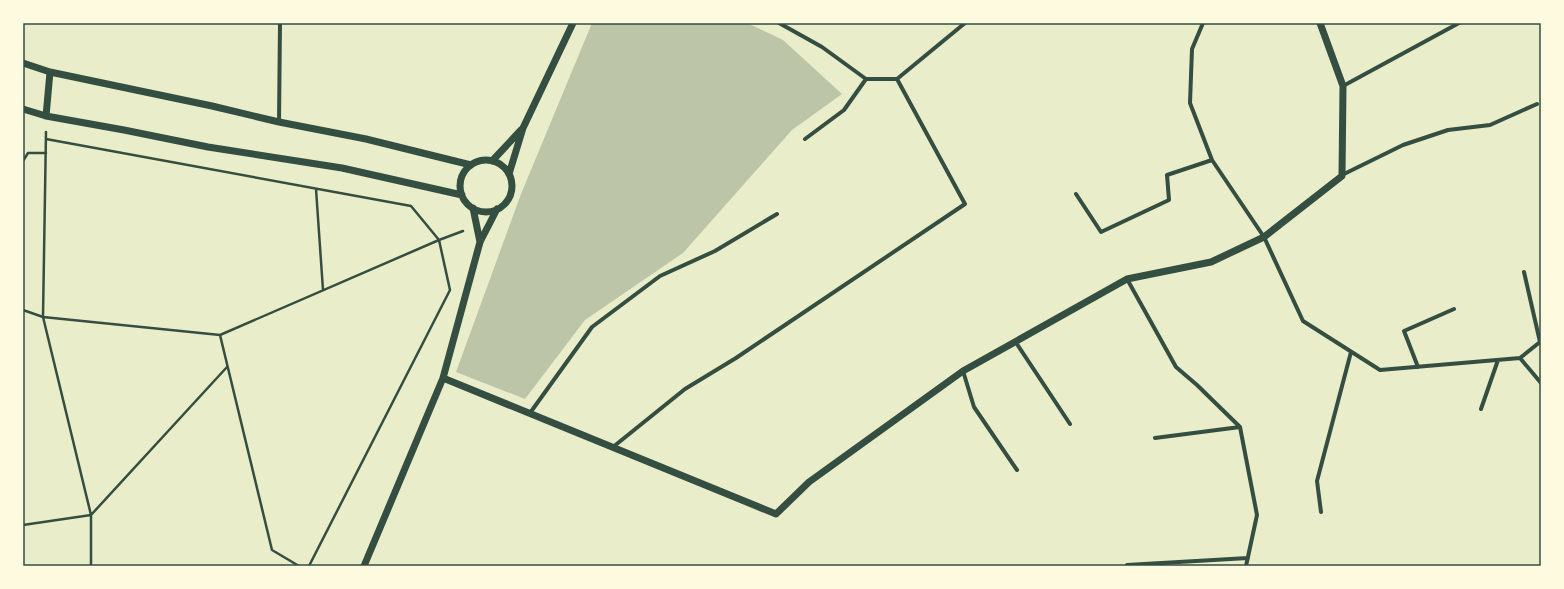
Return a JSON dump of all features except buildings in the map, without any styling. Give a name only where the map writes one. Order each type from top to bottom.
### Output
[{"type":"street","points":[[279,122],[280,23]]},
{"type":"street","points":[[509,174],[523,128],[573,23]]},
{"type":"street","points":[[779,23],[822,47],[866,79],[897,79],[965,23]]},
{"type":"street","points":[[1203,23],[1192,49],[1190,103],[1212,160],[1264,237],[1303,322],[1380,370],[1520,358],[1540,342],[1524,272]]},
{"type":"street","points":[[1320,23],[1343,86],[1342,176]]},
{"type":"street","points":[[1343,86],[1459,23]]},
{"type":"street","points":[[23,63],[50,72],[204,104],[279,122],[366,139],[471,165]]},
{"type":"street","points":[[46,116],[50,72]]},
{"type":"street","points":[[805,139],[844,110],[866,79]]},
{"type":"street","points":[[613,447],[685,389],[736,358],[966,204],[897,79]]},
{"type":"street","points":[[443,378],[776,514],[809,482],[963,371],[1127,279],[1212,262],[1264,237],[1342,176],[1403,145],[1448,130],[1490,125],[1537,104]]},
{"type":"street","points":[[23,109],[46,116],[208,147],[342,168],[462,195]]},
{"type":"street","points":[[492,161],[523,128]]},
{"type":"street","points":[[488,160],[504,167],[509,174],[512,182],[512,190],[509,198],[497,209],[480,211],[473,208],[466,202],[460,187],[465,171],[471,165],[479,161],[488,160]]},
{"type":"street","points":[[1076,194],[1102,232],[1170,200],[1167,175],[1212,160]]},
{"type":"street","points":[[473,208],[480,242]]},
{"type":"street","points":[[364,566],[443,378],[480,242],[497,209]]},
{"type":"street","points":[[530,413],[592,327],[660,276],[716,251],[777,214]]},
{"type":"street","points":[[1127,279],[1176,367],[1197,385],[1240,427],[1257,515],[1246,566]]},
{"type":"street","points":[[1418,367],[1404,331],[1454,309]]},
{"type":"street","points":[[1015,341],[1070,424]]},
{"type":"street","points":[[1320,512],[1317,481],[1351,352]]},
{"type":"street","points":[[1520,358],[1541,383]]},
{"type":"street","points":[[1481,409],[1498,360]]},
{"type":"street","points":[[963,371],[974,407],[1017,470]]},
{"type":"street","points":[[1155,438],[1240,427]]},
{"type":"street","points":[[1127,565],[1248,558]]},
{"type":"path","points":[[46,116],[43,317],[91,515],[91,566]]},
{"type":"path","points":[[46,139],[412,206],[439,240],[450,290],[309,566]]},
{"type":"path","points":[[23,161],[28,153],[46,153]]},
{"type":"path","points":[[316,189],[324,290]]},
{"type":"path","points":[[23,310],[43,317],[220,335],[439,240],[476,226]]},
{"type":"path","points":[[220,335],[272,550],[299,566]]},
{"type":"path","points":[[23,525],[91,515],[227,367]]}]
